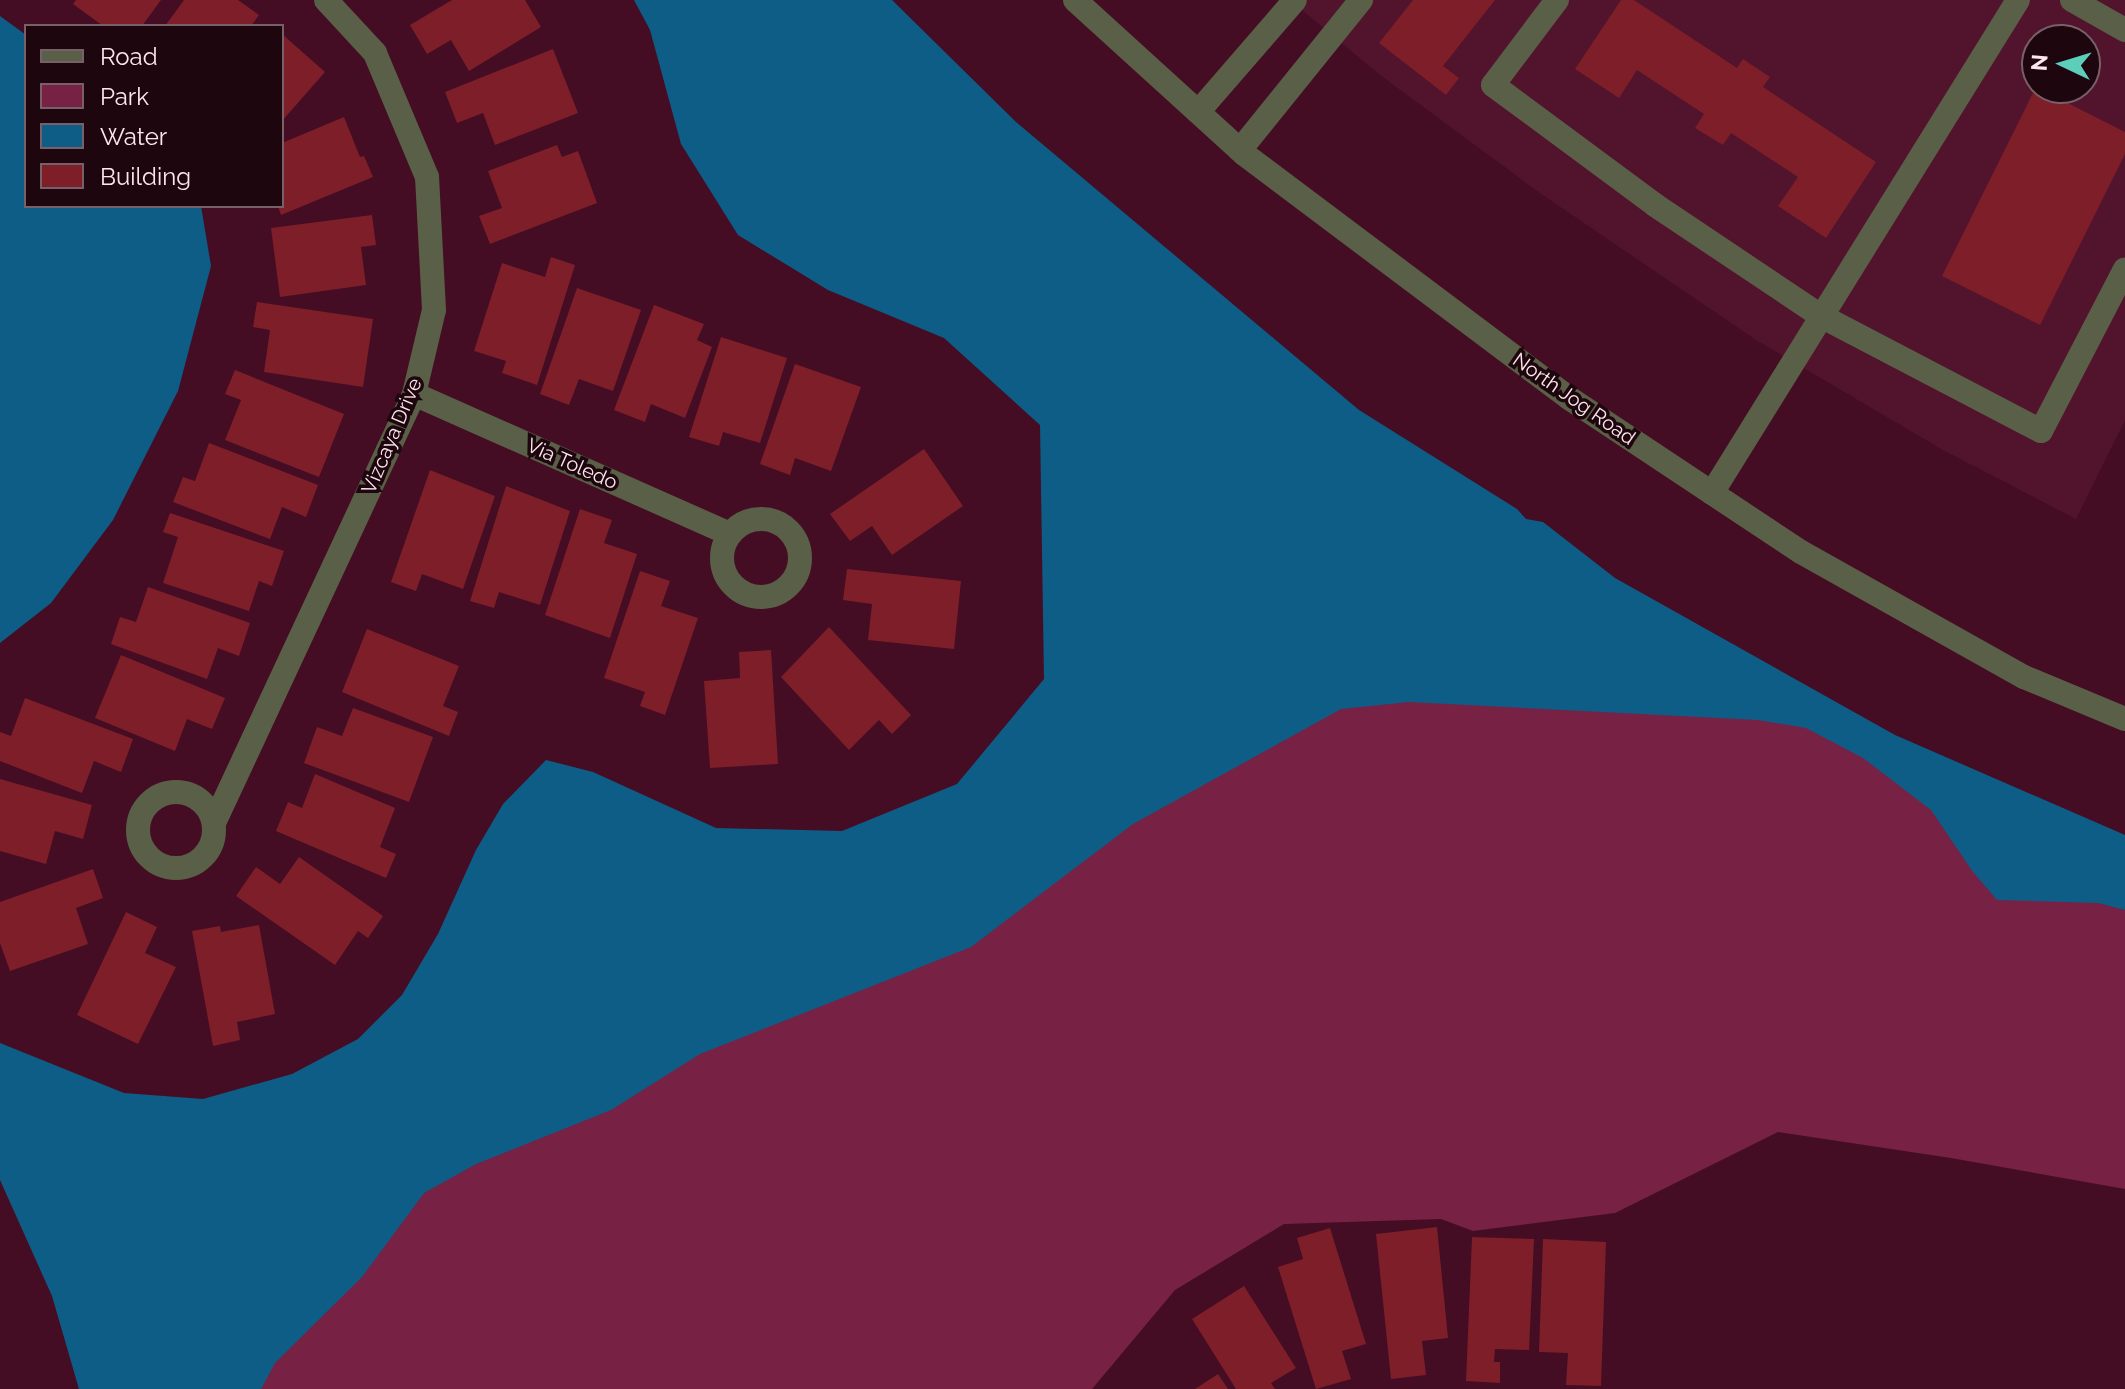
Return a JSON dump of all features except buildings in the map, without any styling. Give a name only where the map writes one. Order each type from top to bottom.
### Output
[{"type":"street","name":"Vizcaya Drive","points":[[214,823],[414,394],[434,310],[427,177],[375,53],[326,0]]},
{"type":"street","name":"North Jog Road","points":[[1075,0],[1240,150],[1569,398],[1801,552],[2024,677],[2125,719]]},
{"type":"street","points":[[1198,112],[1295,0]]},
{"type":"street","points":[[1240,150],[1361,0]]},
{"type":"street","points":[[1557,0],[1493,85],[1655,205],[1821,316],[2041,431],[2125,269]]},
{"type":"street","points":[[1712,493],[2018,0]]},
{"type":"street","points":[[2072,0],[2125,30]]},
{"type":"street","name":"Via Toledo","points":[[414,394],[730,534]]},
{"type":"shaded area","points":[[1290,0],[2125,0],[2125,420],[2076,519],[1943,450],[1756,340],[1537,191],[1380,75]]},
{"type":"green space","points":[[1332,664],[1744,686],[2125,879],[2125,1189],[1778,1132],[1615,1213],[1473,1231],[1441,1219],[1284,1224],[1175,1290],[1092,1389],[190,1389],[247,1294]]},
{"type":"water","points":[[634,0],[892,0],[1016,122],[1359,410],[1517,509],[1526,519],[1543,522],[1615,578],[1895,735],[2125,835],[2125,910],[2098,903],[1997,900],[1973,872],[1931,810],[1863,758],[1806,728],[1758,720],[1409,702],[1341,709],[1133,824],[971,947],[700,1054],[611,1110],[476,1164],[424,1193],[362,1277],[275,1363],[261,1389],[79,1389],[52,1296],[0,1180],[0,1043],[124,1093],[203,1099],[292,1074],[358,1039],[402,995],[438,934],[476,850],[503,804],[546,760],[593,772],[716,828],[842,831],[957,784],[1044,679],[1040,425],[944,338],[828,290],[738,235],[681,144],[650,30]]},
{"type":"water","points":[[0,16],[24,34],[24,208],[201,208],[211,266],[178,391],[113,520],[51,603],[0,643]]}]
